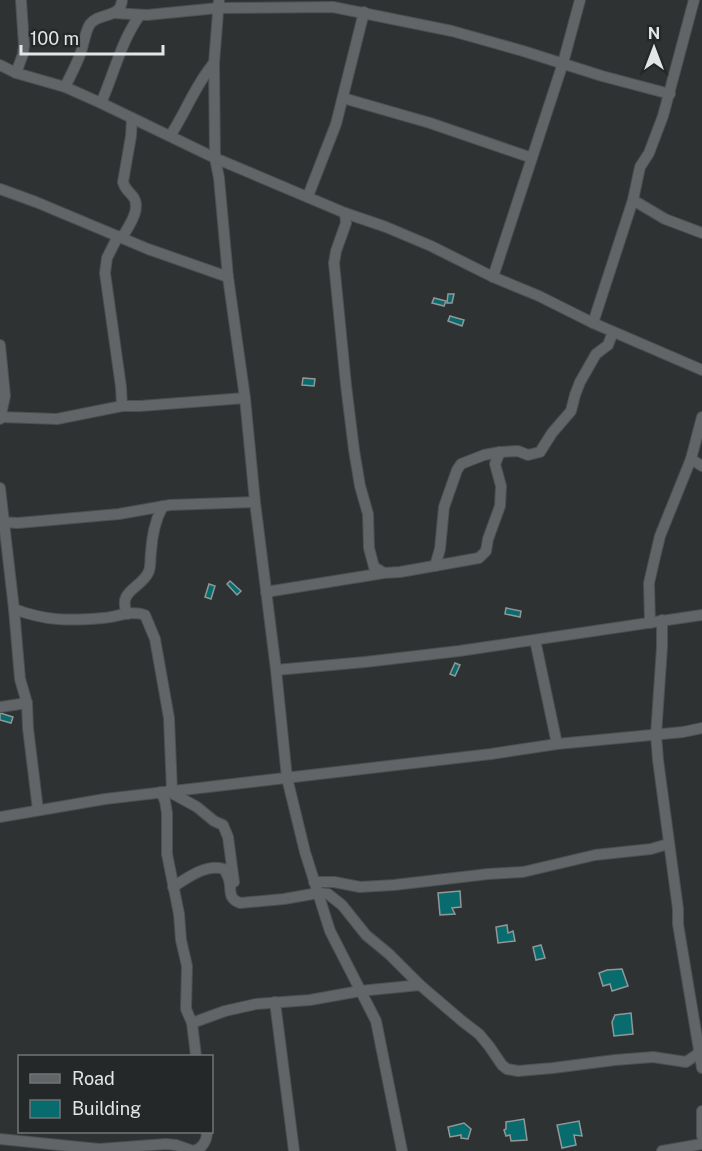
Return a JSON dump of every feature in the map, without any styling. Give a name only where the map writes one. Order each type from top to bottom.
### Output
[{"type":"street","points":[[16,74],[24,45],[21,0]]},
{"type":"street","points":[[65,87],[91,23],[96,18],[119,10],[122,0]]},
{"type":"street","points":[[493,277],[563,63],[580,0]]},
{"type":"street","points":[[593,323],[633,200],[640,167],[649,153],[670,94],[694,0]]},
{"type":"street","points":[[114,13],[140,15],[219,4],[333,7],[452,31],[670,94]]},
{"type":"street","points":[[219,4],[214,63],[214,158],[219,178],[228,278],[245,398],[287,778],[305,852],[330,932],[372,1012],[378,1029],[402,1151]]},
{"type":"street","points":[[308,196],[344,98],[364,12]]},
{"type":"street","points":[[101,103],[129,33],[140,15]]},
{"type":"street","points":[[170,136],[205,74],[214,63]]},
{"type":"street","points":[[0,65],[16,74],[65,87],[214,158],[431,246],[593,323],[702,370]]},
{"type":"street","points":[[344,98],[430,123],[532,158]]},
{"type":"street","points":[[122,406],[105,273],[107,258],[136,207],[136,201],[124,187],[123,182],[132,117]]},
{"type":"street","points":[[0,189],[36,201],[120,237],[228,278]]},
{"type":"street","points":[[633,200],[665,219],[702,233]]},
{"type":"street","points":[[345,213],[346,223],[334,263],[346,385],[360,486],[368,514],[369,548],[374,567],[384,573]]},
{"type":"street","points":[[435,566],[440,549],[444,507],[461,464],[500,452],[518,452],[528,455],[543,450],[552,433],[571,411],[580,382],[596,354],[608,345],[613,332]]},
{"type":"street","points":[[0,345],[5,396],[0,418],[57,419],[122,406],[151,406],[245,398]]},
{"type":"street","points":[[650,623],[649,583],[660,536],[692,459],[702,417]]},
{"type":"street","points":[[266,592],[476,560],[485,554],[500,506],[501,486],[495,464],[500,452]]},
{"type":"street","points":[[692,459],[702,466]]},
{"type":"street","points":[[0,488],[20,679],[27,703],[38,810]]},
{"type":"street","points":[[2,522],[41,522],[119,514],[163,506],[255,502]]},
{"type":"street","points":[[127,614],[124,604],[127,594],[149,573],[157,516],[163,506]]},
{"type":"street","points":[[14,609],[49,620],[84,620],[141,613],[145,615],[155,639],[169,718],[165,801],[167,854],[187,966],[186,1010],[192,1023],[196,1055]]},
{"type":"street","points":[[276,670],[388,659],[536,640],[702,615]]},
{"type":"street","points":[[662,620],[656,735],[658,774],[678,909],[678,924],[702,1068]]},
{"type":"street","points":[[536,640],[557,744]]},
{"type":"street","points":[[0,707],[27,703]]},
{"type":"street","points":[[0,817],[167,791],[702,728]]},
{"type":"street","points":[[167,791],[197,807],[214,821],[223,825],[234,881],[234,900]]},
{"type":"street","points":[[314,882],[334,882],[360,887],[523,872],[595,855],[651,849],[668,844]]},
{"type":"street","points":[[173,887],[190,875],[222,868],[229,878],[231,896],[240,903],[255,903],[318,893],[328,894],[342,905],[366,935],[420,985],[479,1034],[502,1065],[509,1070],[653,1058],[686,1062],[700,1048]]},
{"type":"street","points":[[192,1023],[225,1011],[256,1004],[310,1000],[360,991],[420,985]]},
{"type":"street","points":[[275,1002],[294,1151]]},
{"type":"street","points":[[702,1111],[702,1136]]},
{"type":"street","points":[[207,1133],[213,1149]]},
{"type":"street","points":[[0,1139],[99,1150],[166,1143],[194,1151],[205,1143],[207,1133]]},
{"type":"street","points":[[662,1151],[702,1144]]},
{"type":"building","points":[[448,294],[454,294],[452,303],[447,303]]},
{"type":"building","points":[[434,298],[446,301],[444,306],[432,303]]},
{"type":"building","points":[[450,316],[464,320],[462,326],[448,321]]},
{"type":"building","points":[[303,378],[315,379],[314,386],[302,385]]},
{"type":"building","points":[[230,581],[241,591],[237,595],[227,584]]},
{"type":"building","points":[[209,584],[215,586],[211,599],[205,597]]},
{"type":"building","points":[[506,608],[521,611],[520,617],[505,614]]},
{"type":"building","points":[[455,663],[460,665],[455,676],[450,674]]},
{"type":"building","points":[[0,713],[13,717],[11,723],[0,720]]},
{"type":"building","points":[[460,891],[461,907],[452,908],[455,914],[440,915],[438,893]]},
{"type":"building","points":[[507,925],[508,933],[513,931],[515,941],[498,943],[496,927]]},
{"type":"building","points":[[541,945],[545,958],[536,960],[533,947]]},
{"type":"building","points":[[622,969],[628,986],[612,991],[610,984],[603,986],[599,973]]},
{"type":"building","points":[[631,1013],[633,1034],[614,1036],[612,1022],[615,1015]]},
{"type":"building","points":[[524,1119],[527,1140],[511,1141],[510,1135],[506,1136],[504,1130],[506,1122]]},
{"type":"building","points":[[579,1121],[582,1136],[574,1135],[576,1145],[562,1148],[557,1125]]},
{"type":"building","points":[[464,1123],[471,1129],[468,1139],[461,1138],[461,1135],[450,1137],[448,1127]]}]
